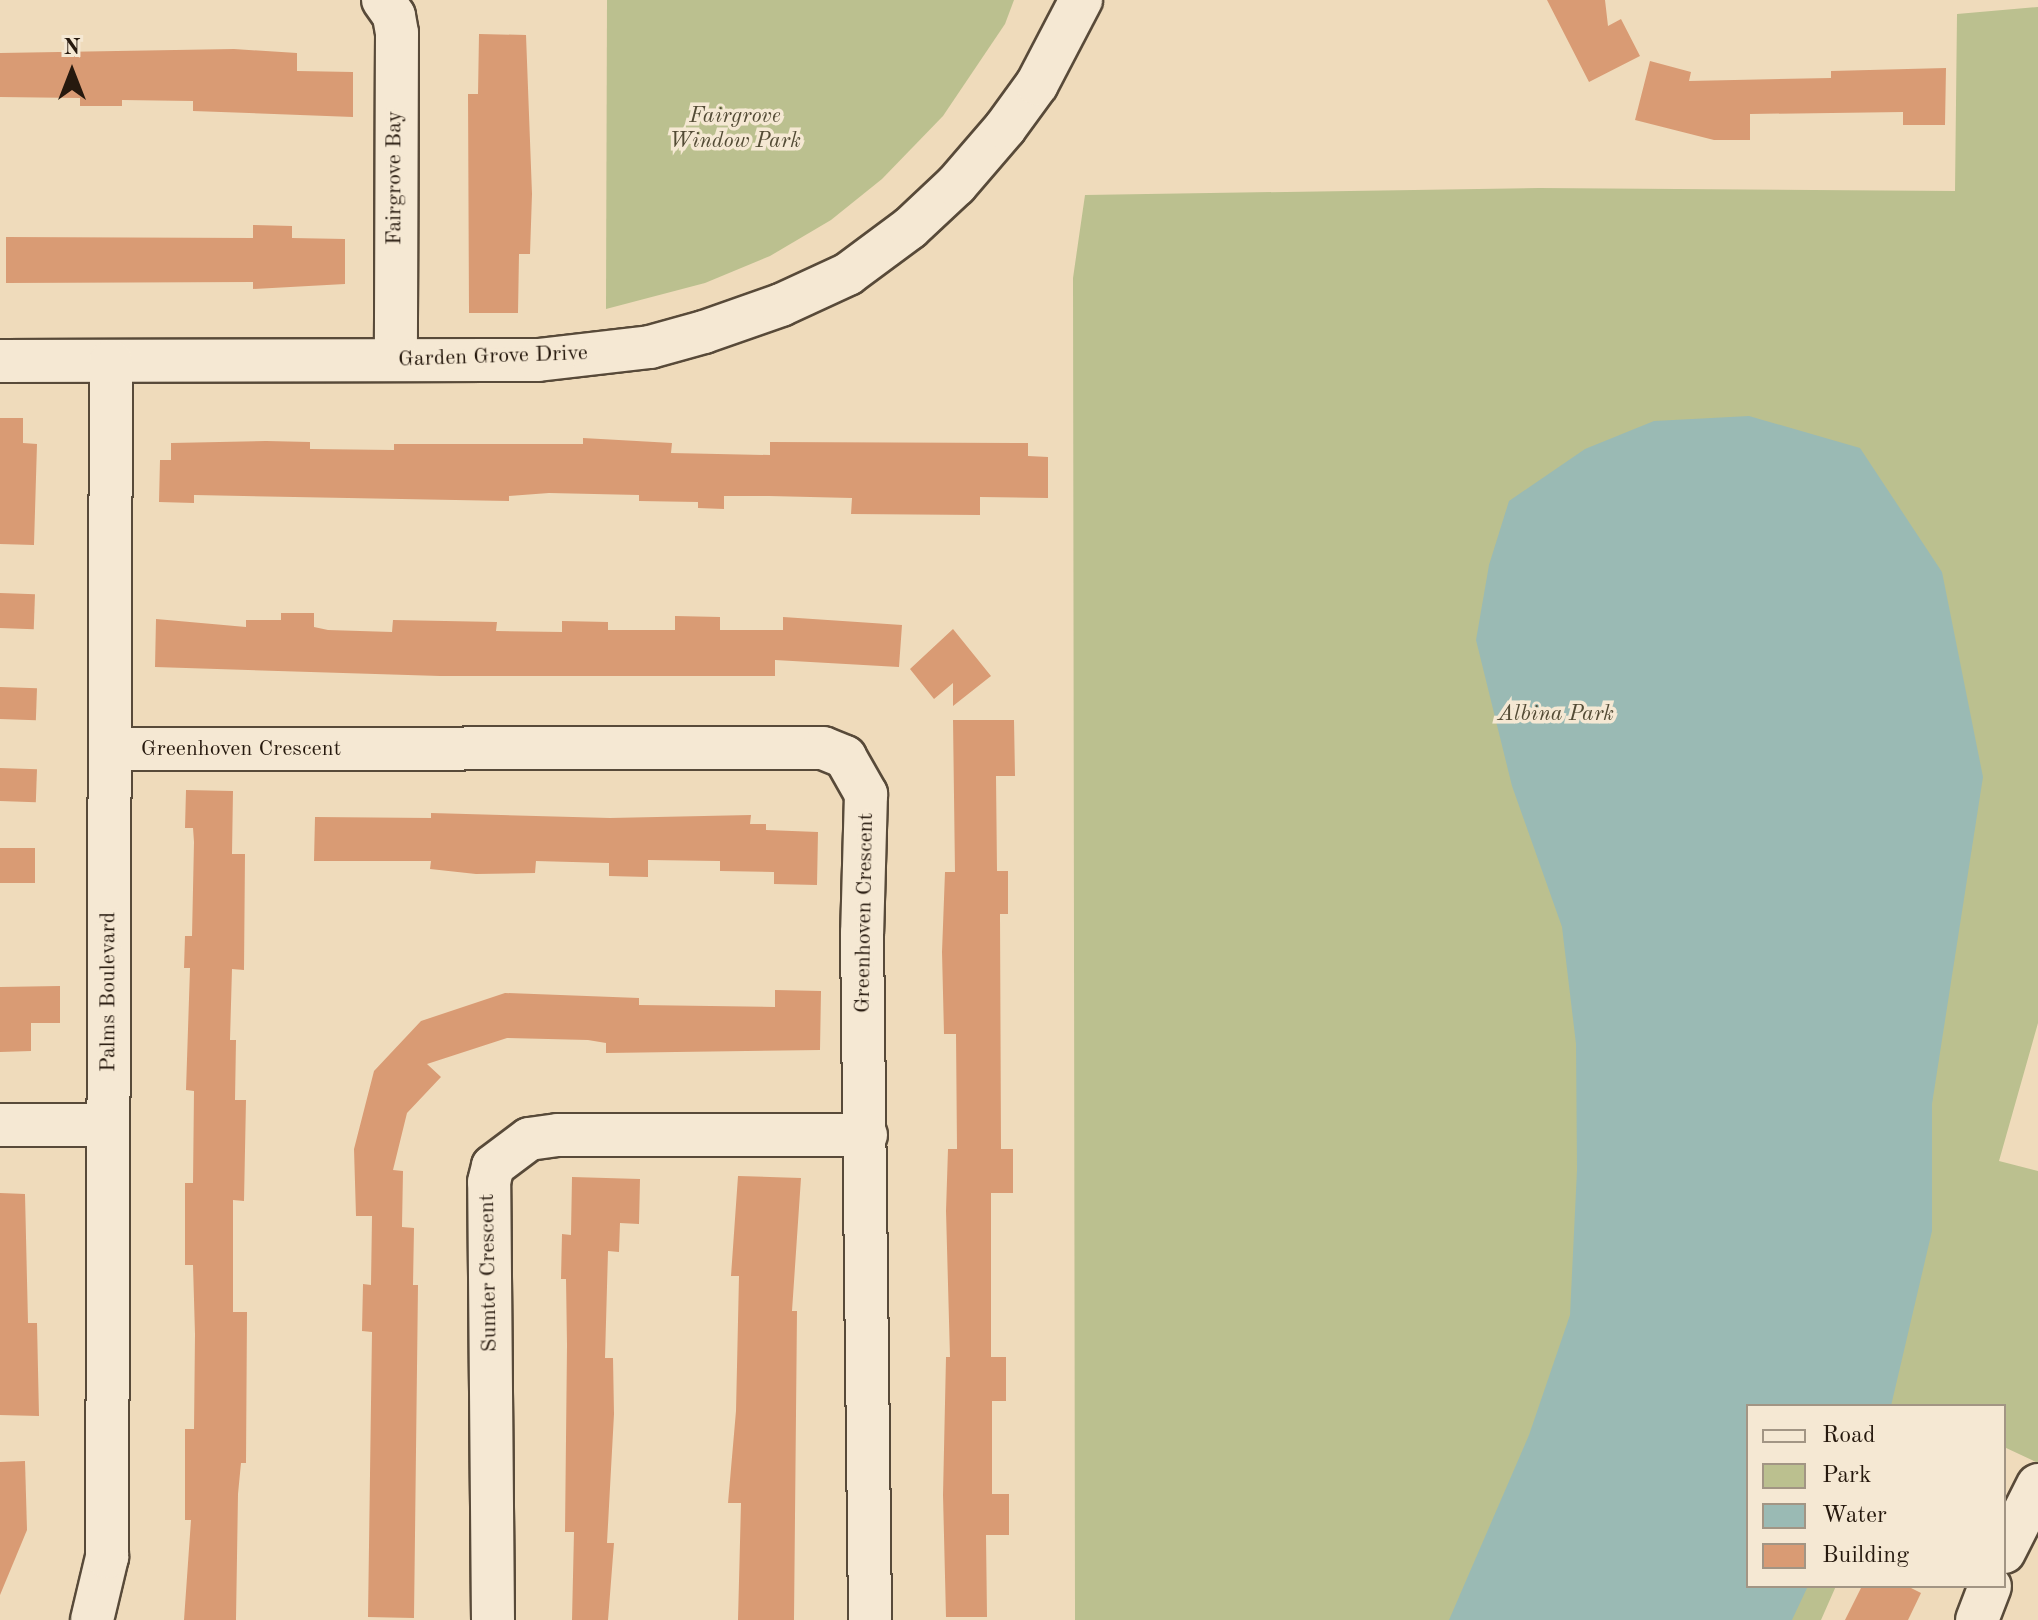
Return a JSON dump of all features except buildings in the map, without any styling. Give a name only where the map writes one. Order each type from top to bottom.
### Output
[{"type":"street","name":"Fairgrove Bay","points":[[383,0],[397,33],[396,360]]},
{"type":"street","name":"Garden Grove Drive","points":[[0,361],[538,360],[650,347],[781,305],[848,274],[910,228],[995,139],[1037,84],[1081,0]]},
{"type":"street","name":"Palms Boulevard","points":[[92,1620],[107,1557],[111,361]]},
{"type":"street","name":"Greenhoven Crescent","points":[[110,749],[823,748],[845,757],[866,794],[862,933],[870,1620]]},
{"type":"street","points":[[0,1125],[108,1125]]},
{"type":"street","name":"Sumter Crescent","points":[[493,1620],[493,1166],[529,1139],[558,1135],[866,1135]]},
{"type":"street","points":[[2006,1548],[2038,1485]]},
{"type":"street","points":[[1977,1620],[1989,1588]]},
{"type":"green space","name":"Fairgrove Window Park","points":[[607,0],[1014,0],[1005,24],[943,116],[882,179],[831,220],[770,256],[705,283],[606,309]]},
{"type":"green space","name":"Albina Park","points":[[2038,7],[2038,1023],[1999,1161],[2038,1171],[2038,1463],[2006,1448],[2006,1404],[1746,1404],[1746,1588],[1835,1588],[1821,1620],[1075,1620],[1073,278],[1085,195],[1539,188],[1955,191],[1957,14]]},
{"type":"water","points":[[1749,416],[1860,448],[1942,572],[1983,777],[1932,1104],[1932,1231],[1891,1404],[1746,1404],[1746,1588],[1807,1588],[1792,1620],[1449,1620],[1529,1435],[1570,1315],[1577,1170],[1576,1044],[1562,927],[1512,786],[1476,640],[1489,565],[1509,501],[1585,449],[1654,421]]}]
